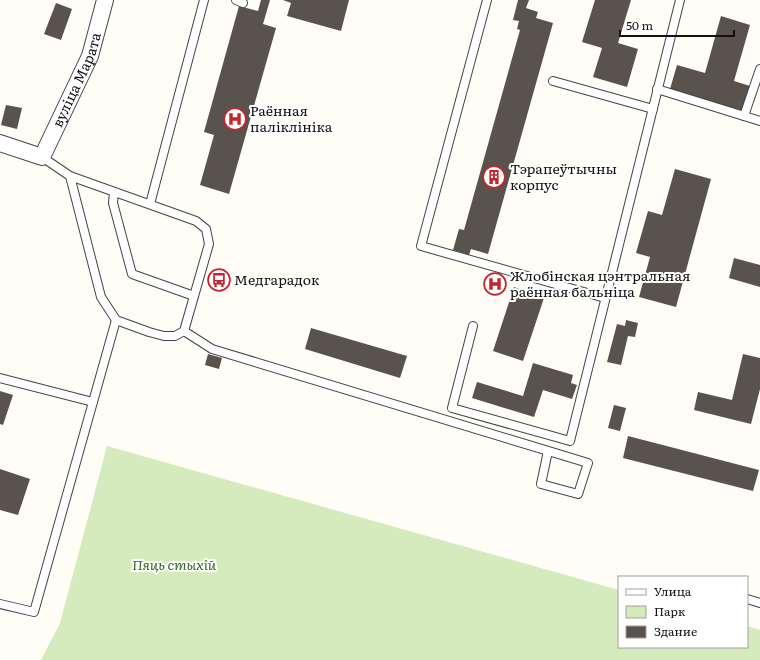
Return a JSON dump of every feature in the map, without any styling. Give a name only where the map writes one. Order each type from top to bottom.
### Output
[{"type":"street","name":"вуліца Марата","points":[[42,156],[90,56],[106,0]]},
{"type":"street","points":[[0,144],[42,156]]},
{"type":"lane","points":[[150,204],[204,0]]},
{"type":"lane","points":[[486,0],[421,246],[606,298]]},
{"type":"lane","points":[[473,326],[452,408],[570,441],[680,0]]},
{"type":"lane","points":[[744,116],[760,69]]},
{"type":"lane","points":[[553,81],[653,109]]},
{"type":"lane","points":[[658,89],[760,121]]},
{"type":"lane","points":[[42,156],[70,176],[196,221],[206,229],[209,244],[184,331],[175,336],[164,336],[116,320],[101,297],[70,176]]},
{"type":"lane","points":[[114,192],[113,203],[132,274],[194,296]]},
{"type":"lane","points":[[0,604],[34,612],[116,320]]},
{"type":"lane","points":[[184,331],[212,349],[588,463],[578,494],[541,484],[548,451]]},
{"type":"lane","points":[[0,378],[93,402]]},
{"type":"lane","points":[[748,599],[760,603]]},
{"type":"green space","name":"Пяць стыхій","points":[[107,446],[618,590],[618,648],[748,648],[748,626],[760,630],[760,660],[41,660],[60,623]]},
{"type":"building","name":"Раённая паліклініка","points":[[261,0],[270,0],[263,24],[276,28],[229,194],[200,185],[214,135],[204,132],[239,6],[258,11]]},
{"type":"building","points":[[283,0],[349,0],[341,31],[287,16],[291,3]]},
{"type":"building","name":"Тэрапеўтычны корпус","points":[[518,0],[529,0],[526,8],[538,12],[536,18],[553,23],[488,254],[471,249],[469,255],[453,250],[459,229],[464,230],[520,30],[517,29],[519,21],[513,20]]},
{"type":"building","points":[[595,0],[631,0],[618,43],[638,49],[627,87],[593,77],[602,48],[582,42]]},
{"type":"building","points":[[56,3],[72,9],[61,40],[44,34]]},
{"type":"building","points":[[721,16],[750,25],[734,81],[750,86],[743,111],[670,89],[677,65],[705,73]]},
{"type":"building","points":[[6,105],[22,108],[17,129],[1,125]]},
{"type":"building","points":[[675,169],[711,179],[676,307],[639,297],[650,257],[636,253],[648,211],[662,215]]},
{"type":"building","points":[[734,258],[760,265],[760,287],[729,278]]},
{"type":"building","points":[[514,287],[544,298],[523,361],[493,351]]},
{"type":"building","points":[[626,320],[638,323],[635,337],[628,336],[621,365],[607,362],[617,324],[625,326]]},
{"type":"building","points":[[311,328],[407,356],[400,378],[305,349]]},
{"type":"building","points":[[208,354],[222,358],[219,369],[205,365]]},
{"type":"building","points":[[743,354],[760,358],[760,389],[751,424],[694,410],[698,392],[732,400]]},
{"type":"building","points":[[533,363],[573,375],[571,383],[577,385],[572,399],[543,390],[534,417],[472,398],[477,382],[523,396]]},
{"type":"building","points":[[0,391],[13,395],[3,425],[0,424]]},
{"type":"building","points":[[614,405],[626,408],[620,431],[608,428]]},
{"type":"building","points":[[628,436],[759,470],[753,491],[623,458]]},
{"type":"building","points":[[0,469],[30,479],[18,515],[0,510]]},
{"type":"place","name":"Раённая паліклініка","points":[[235,119]]},
{"type":"place","name":"Тэрапеўтычны корпус","points":[[494,177]]},
{"type":"place","name":"Медгарадок","points":[[219,280]]},
{"type":"place","name":"Жлобінская цэнтральная раённая бальніца","points":[[495,284]]}]
